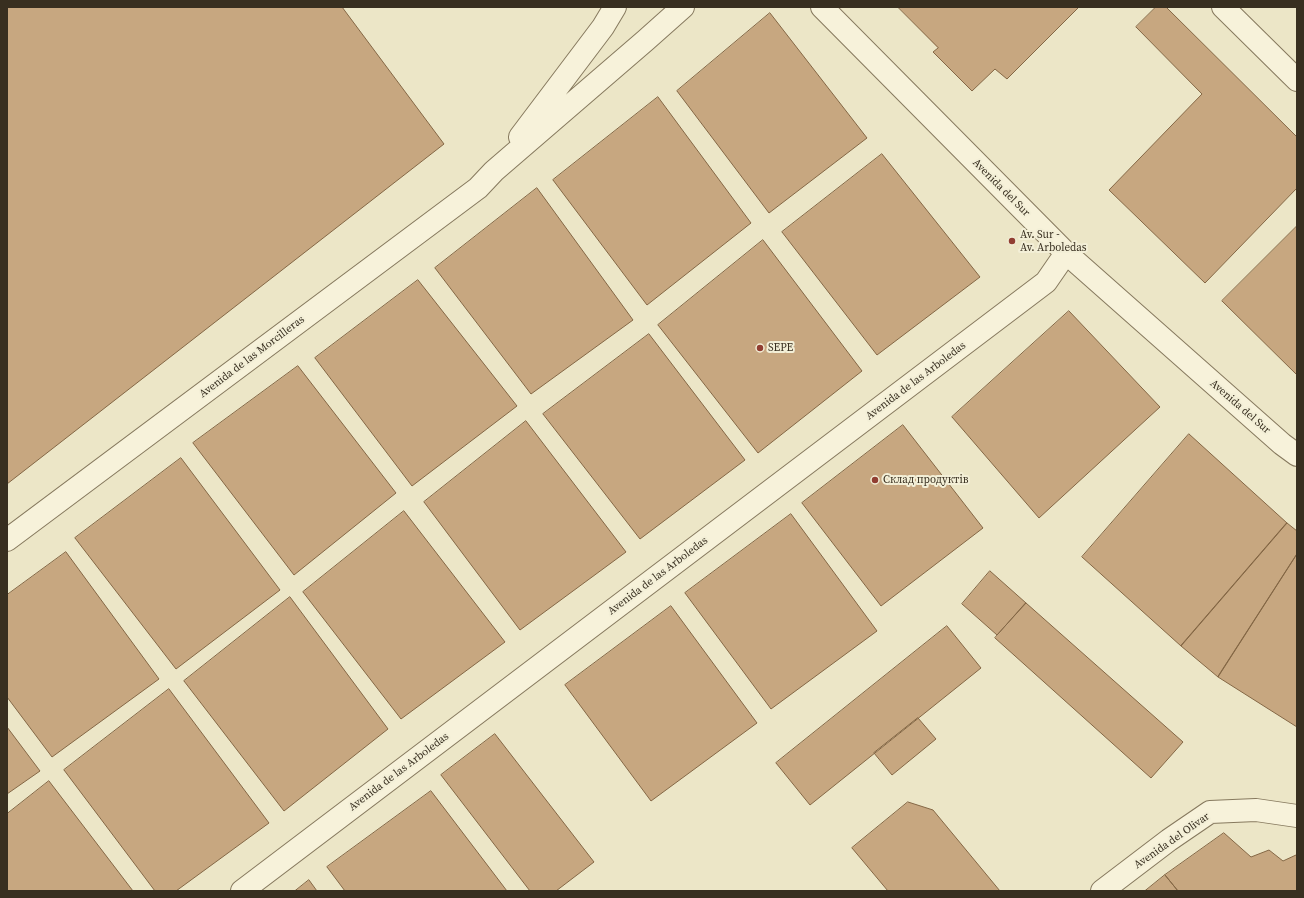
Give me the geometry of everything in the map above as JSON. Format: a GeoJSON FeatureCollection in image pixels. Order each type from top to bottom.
{"type":"FeatureCollection","features":[{"type":"Feature","properties":{"kind":"street"},"geometry":{"type":"LineString","coordinates":[[494,171],[603,27],[615,7]]}},
{"type":"Feature","properties":{"kind":"street"},"geometry":{"type":"LineString","coordinates":[[494,171],[683,7]]}},
{"type":"Feature","properties":{"kind":"street","name":"Avenida del Sur"},"geometry":{"type":"LineString","coordinates":[[822,7],[1066,254],[1282,444],[1297,455]]}},
{"type":"Feature","properties":{"kind":"street"},"geometry":{"type":"LineString","coordinates":[[1223,7],[1297,80]]}},
{"type":"Feature","properties":{"kind":"street","name":"Avenida de las Morcilleras"},"geometry":{"type":"LineString","coordinates":[[7,540],[478,188],[494,171]]}},
{"type":"Feature","properties":{"kind":"street","name":"Avenida de las Arboledas"},"geometry":{"type":"LineString","coordinates":[[242,891],[1046,282],[1066,254]]}},
{"type":"Feature","properties":{"kind":"street","name":"Avenida del Olivar"},"geometry":{"type":"LineString","coordinates":[[1102,891],[1169,840],[1210,812],[1256,810],[1297,816]]}},
{"type":"Feature","properties":{"kind":"building"},"geometry":{"type":"Polygon","coordinates":[[[7,7],[342,7],[444,144],[7,484],[7,7]]]}},
{"type":"Feature","properties":{"kind":"building"},"geometry":{"type":"Polygon","coordinates":[[[898,7],[1079,7],[1007,79],[995,69],[972,91],[933,52],[938,48],[898,7]]]}},
{"type":"Feature","properties":{"kind":"building"},"geometry":{"type":"Polygon","coordinates":[[[1156,7],[1166,7],[1297,137],[1297,188],[1205,283],[1109,190],[1202,94],[1136,27],[1156,7]]]}},
{"type":"Feature","properties":{"kind":"building"},"geometry":{"type":"Polygon","coordinates":[[[770,13],[867,138],[769,213],[677,91],[770,13]]]}},
{"type":"Feature","properties":{"kind":"building"},"geometry":{"type":"Polygon","coordinates":[[[658,97],[751,223],[647,305],[553,180],[658,97]]]}},
{"type":"Feature","properties":{"kind":"building"},"geometry":{"type":"Polygon","coordinates":[[[882,154],[980,277],[877,355],[782,232],[882,154]]]}},
{"type":"Feature","properties":{"kind":"building"},"geometry":{"type":"Polygon","coordinates":[[[537,188],[633,320],[531,394],[435,268],[537,188]]]}},
{"type":"Feature","properties":{"kind":"building"},"geometry":{"type":"Polygon","coordinates":[[[1297,226],[1297,375],[1222,301],[1297,226]]]}},
{"type":"Feature","properties":{"kind":"building","name":"SEPE"},"geometry":{"type":"Polygon","coordinates":[[[763,240],[862,371],[758,453],[658,325],[763,240]]]}},
{"type":"Feature","properties":{"kind":"building"},"geometry":{"type":"Polygon","coordinates":[[[418,280],[517,406],[412,486],[315,358],[418,280]]]}},
{"type":"Feature","properties":{"kind":"building"},"geometry":{"type":"Polygon","coordinates":[[[1069,311],[1160,407],[1039,518],[952,417],[1069,311]]]}},
{"type":"Feature","properties":{"kind":"building"},"geometry":{"type":"Polygon","coordinates":[[[649,334],[745,460],[640,539],[543,414],[649,334]]]}},
{"type":"Feature","properties":{"kind":"building"},"geometry":{"type":"Polygon","coordinates":[[[298,366],[396,493],[294,575],[193,443],[298,366]]]}},
{"type":"Feature","properties":{"kind":"building"},"geometry":{"type":"Polygon","coordinates":[[[526,421],[626,552],[520,630],[424,502],[526,421]]]}},
{"type":"Feature","properties":{"kind":"building"},"geometry":{"type":"Polygon","coordinates":[[[903,425],[983,528],[881,606],[802,503],[903,425]]]}},
{"type":"Feature","properties":{"kind":"building"},"geometry":{"type":"Polygon","coordinates":[[[1189,434],[1287,523],[1181,646],[1082,557],[1189,434]]]}},
{"type":"Feature","properties":{"kind":"building"},"geometry":{"type":"Polygon","coordinates":[[[181,458],[280,590],[176,669],[75,538],[181,458]]]}},
{"type":"Feature","properties":{"kind":"building"},"geometry":{"type":"Polygon","coordinates":[[[404,511],[505,642],[401,719],[303,592],[404,511]]]}},
{"type":"Feature","properties":{"kind":"building"},"geometry":{"type":"Polygon","coordinates":[[[791,514],[877,631],[771,709],[685,593],[791,514]]]}},
{"type":"Feature","properties":{"kind":"building"},"geometry":{"type":"Polygon","coordinates":[[[1287,523],[1297,531],[1297,554],[1218,677],[1181,646],[1287,523]]]}},
{"type":"Feature","properties":{"kind":"building"},"geometry":{"type":"Polygon","coordinates":[[[66,552],[159,679],[52,757],[7,697],[7,595],[66,552]]]}},
{"type":"Feature","properties":{"kind":"building"},"geometry":{"type":"Polygon","coordinates":[[[1297,554],[1297,727],[1218,677],[1297,554]]]}},
{"type":"Feature","properties":{"kind":"building"},"geometry":{"type":"Polygon","coordinates":[[[990,571],[1026,603],[997,635],[962,604],[990,571]]]}},
{"type":"Feature","properties":{"kind":"building"},"geometry":{"type":"Polygon","coordinates":[[[290,597],[388,729],[284,811],[184,681],[290,597]]]}},
{"type":"Feature","properties":{"kind":"building"},"geometry":{"type":"Polygon","coordinates":[[[1026,603],[1183,742],[1151,778],[995,638],[1026,603]]]}},
{"type":"Feature","properties":{"kind":"building"},"geometry":{"type":"Polygon","coordinates":[[[671,606],[757,723],[651,801],[565,685],[671,606]]]}},
{"type":"Feature","properties":{"kind":"building"},"geometry":{"type":"Polygon","coordinates":[[[947,626],[981,668],[810,805],[776,763],[947,626]]]}},
{"type":"Feature","properties":{"kind":"building"},"geometry":{"type":"Polygon","coordinates":[[[169,689],[269,823],[176,891],[155,891],[64,770],[169,689]]]}},
{"type":"Feature","properties":{"kind":"building"},"geometry":{"type":"Polygon","coordinates":[[[918,718],[936,739],[892,775],[874,753],[918,718]]]}},
{"type":"Feature","properties":{"kind":"building"},"geometry":{"type":"Polygon","coordinates":[[[7,727],[40,771],[7,794],[7,727]]]}},
{"type":"Feature","properties":{"kind":"building"},"geometry":{"type":"Polygon","coordinates":[[[495,734],[594,862],[556,891],[530,891],[441,775],[495,734]]]}},
{"type":"Feature","properties":{"kind":"building"},"geometry":{"type":"Polygon","coordinates":[[[49,781],[133,891],[7,891],[7,814],[49,781]]]}},
{"type":"Feature","properties":{"kind":"building"},"geometry":{"type":"Polygon","coordinates":[[[431,791],[507,891],[345,891],[327,867],[431,791]]]}},
{"type":"Feature","properties":{"kind":"building"},"geometry":{"type":"Polygon","coordinates":[[[908,802],[933,810],[1000,891],[888,891],[852,848],[908,802]]]}},
{"type":"Feature","properties":{"kind":"building"},"geometry":{"type":"Polygon","coordinates":[[[1224,833],[1251,857],[1269,850],[1283,861],[1296,855],[1297,891],[1178,891],[1165,875],[1224,833]]]}},
{"type":"Feature","properties":{"kind":"building"},"geometry":{"type":"Polygon","coordinates":[[[1165,875],[1178,891],[1145,891],[1165,875]]]}},
{"type":"Feature","properties":{"kind":"building"},"geometry":{"type":"Polygon","coordinates":[[[309,880],[317,891],[295,891],[309,880]]]}},
{"type":"Feature","properties":{"kind":"place","name":"Av. Sur - Av. Arboledas"},"geometry":{"type":"Point","coordinates":[1012,241]}},
{"type":"Feature","properties":{"kind":"place","name":"SEPE"},"geometry":{"type":"Point","coordinates":[760,348]}},
{"type":"Feature","properties":{"kind":"place","name":"Склад продуктів"},"geometry":{"type":"Point","coordinates":[875,480]}}]}
